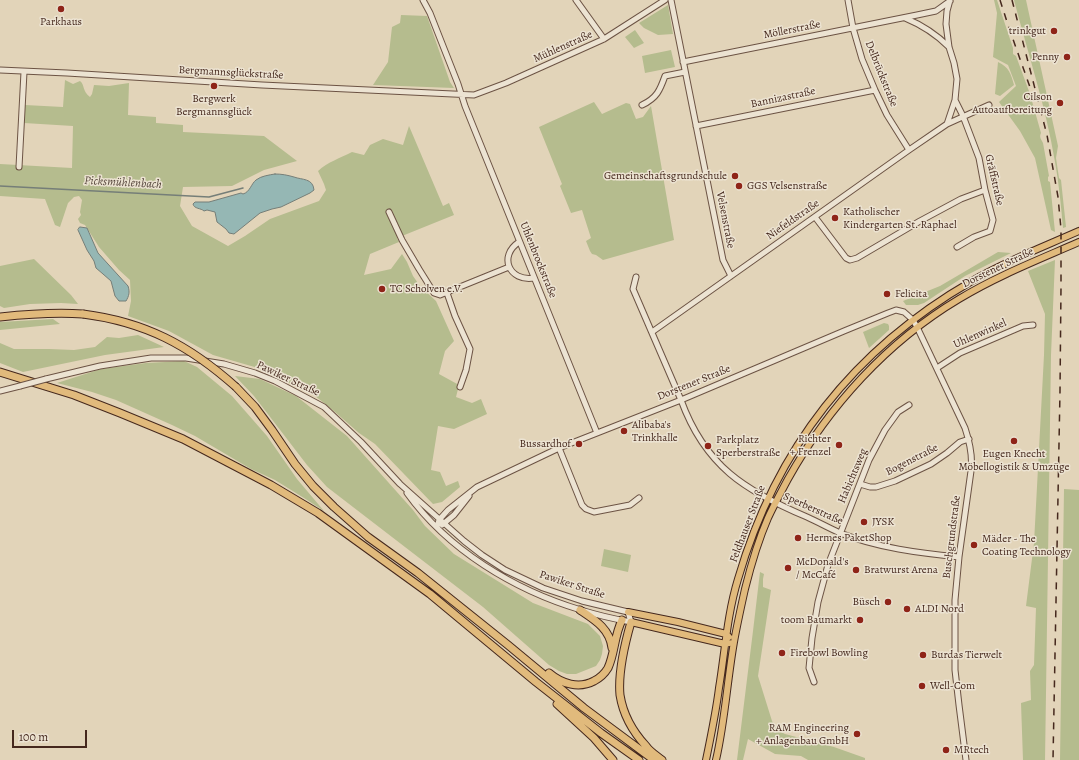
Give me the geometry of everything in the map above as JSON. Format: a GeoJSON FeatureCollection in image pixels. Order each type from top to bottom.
{"type":"FeatureCollection","features":[{"type":"Feature","properties":{"kind":"highway"},"geometry":{"type":"LineString","coordinates":[[0,317],[47,313],[83,314],[118,320],[140,327],[165,337],[187,349],[210,365],[236,387],[254,407],[313,486],[368,537],[418,573],[508,644],[584,708],[654,760]]}},
{"type":"Feature","properties":{"kind":"highway"},"geometry":{"type":"LineString","coordinates":[[0,372],[74,395],[183,439],[271,484],[318,513],[430,594],[536,682],[601,733],[639,760]]}},
{"type":"Feature","properties":{"kind":"highway"},"geometry":{"type":"LineString","coordinates":[[580,610],[598,622],[606,630],[610,638],[613,653]]}},
{"type":"Feature","properties":{"kind":"highway"},"geometry":{"type":"LineString","coordinates":[[508,644],[524,653],[555,678],[567,684],[580,685],[600,678],[607,669],[613,653],[617,629],[622,620]]}},
{"type":"Feature","properties":{"kind":"highway"},"geometry":{"type":"LineString","coordinates":[[631,622],[620,677],[620,694],[624,710],[632,727],[646,747],[662,760]]}},
{"type":"Feature","properties":{"kind":"highway"},"geometry":{"type":"LineString","coordinates":[[536,682],[540,689],[594,738],[613,760]]}},
{"type":"Feature","properties":{"kind":"main road","name":"Dorstener Straße"},"geometry":{"type":"LineString","coordinates":[[913,320],[960,289],[1007,262],[1079,231]]}},
{"type":"Feature","properties":{"kind":"main road","name":"Dorstener Straße"},"geometry":{"type":"LineString","coordinates":[[917,327],[958,299],[1000,276],[1079,242]]}},
{"type":"Feature","properties":{"kind":"main road","name":"Feldhauser Straße"},"geometry":{"type":"LineString","coordinates":[[706,760],[719,689],[728,622],[738,580],[752,536],[767,499],[804,434],[833,396],[879,347],[913,320]]}},
{"type":"Feature","properties":{"kind":"main road","name":"Feldhauser Straße"},"geometry":{"type":"LineString","coordinates":[[716,760],[734,641],[751,568],[768,517],[793,470],[812,439],[841,401],[864,376],[917,327]]}},
{"type":"Feature","properties":{"kind":"main road","name":"Pawiker Straße"},"geometry":{"type":"LineString","coordinates":[[628,612],[726,634],[734,641]]}},
{"type":"Feature","properties":{"kind":"main road","name":"Pawiker Straße"},"geometry":{"type":"LineString","coordinates":[[631,622],[725,644]]}},
{"type":"Feature","properties":{"kind":"main road"},"geometry":{"type":"LineString","coordinates":[[725,644],[734,641]]}},
{"type":"Feature","properties":{"kind":"street","name":"Uhlenbrockstraße"},"geometry":{"type":"LineString","coordinates":[[423,0],[430,13],[519,242],[597,433]]}},
{"type":"Feature","properties":{"kind":"street"},"geometry":{"type":"LineString","coordinates":[[576,0],[604,39]]}},
{"type":"Feature","properties":{"kind":"street","name":"Mühlenstraße"},"geometry":{"type":"LineString","coordinates":[[461,95],[474,95],[506,83],[604,39],[665,0]]}},
{"type":"Feature","properties":{"kind":"street","name":"Velsenstraße"},"geometry":{"type":"LineString","coordinates":[[671,0],[723,260],[731,276]]}},
{"type":"Feature","properties":{"kind":"street","name":"Delbrückstraße"},"geometry":{"type":"LineString","coordinates":[[848,0],[862,59],[887,115],[909,150]]}},
{"type":"Feature","properties":{"kind":"street"},"geometry":{"type":"LineString","coordinates":[[947,124],[954,100],[957,79],[949,47],[946,24],[950,0]]}},
{"type":"Feature","properties":{"kind":"street","name":"Möllerstraße"},"geometry":{"type":"LineString","coordinates":[[683,62],[936,11],[950,0]]}},
{"type":"Feature","properties":{"kind":"street"},"geometry":{"type":"LineString","coordinates":[[905,18],[929,30],[949,47]]}},
{"type":"Feature","properties":{"kind":"street","name":"Bergmannsglückstraße"},"geometry":{"type":"LineString","coordinates":[[0,70],[461,95]]}},
{"type":"Feature","properties":{"kind":"street"},"geometry":{"type":"LineString","coordinates":[[19,167],[24,72]]}},
{"type":"Feature","properties":{"kind":"street"},"geometry":{"type":"LineString","coordinates":[[642,105],[651,101],[658,94],[665,76],[685,72]]}},
{"type":"Feature","properties":{"kind":"street","name":"Bannizastraße"},"geometry":{"type":"LineString","coordinates":[[696,126],[875,90]]}},
{"type":"Feature","properties":{"kind":"street","name":"Gräffstraße"},"geometry":{"type":"LineString","coordinates":[[954,100],[963,116],[979,158],[985,190],[994,220],[990,231],[974,237],[957,247]]}},
{"type":"Feature","properties":{"kind":"street","name":"Niefeldstraße"},"geometry":{"type":"LineString","coordinates":[[652,332],[947,124],[989,105]]}},
{"type":"Feature","properties":{"kind":"street"},"geometry":{"type":"LineString","coordinates":[[815,217],[846,258],[850,260],[857,258],[961,199],[985,190]]}},
{"type":"Feature","properties":{"kind":"street"},"geometry":{"type":"LineString","coordinates":[[389,212],[418,269],[434,293],[440,295],[447,293],[509,267]]}},
{"type":"Feature","properties":{"kind":"street"},"geometry":{"type":"LineString","coordinates":[[519,242],[514,245],[508,255],[509,267],[513,273],[520,277],[527,279],[534,278]]}},
{"type":"Feature","properties":{"kind":"street"},"geometry":{"type":"LineString","coordinates":[[636,278],[633,289],[681,400]]}},
{"type":"Feature","properties":{"kind":"street"},"geometry":{"type":"LineString","coordinates":[[447,293],[470,349],[466,370],[460,387]]}},
{"type":"Feature","properties":{"kind":"street","name":"Dorstener Straße"},"geometry":{"type":"LineString","coordinates":[[437,527],[439,520],[448,510],[482,484],[559,448],[681,400],[896,310],[904,312],[913,320],[917,327]]}},
{"type":"Feature","properties":{"kind":"street","name":"Uhlenwinkel"},"geometry":{"type":"LineString","coordinates":[[937,368],[960,353],[1023,326],[1033,324]]}},
{"type":"Feature","properties":{"kind":"street","name":"Buschgrundstraße"},"geometry":{"type":"LineString","coordinates":[[917,327],[965,428],[969,439],[972,461],[959,557],[955,600],[955,670],[958,705],[966,760]]}},
{"type":"Feature","properties":{"kind":"street","name":"Pawiker Straße"},"geometry":{"type":"LineString","coordinates":[[0,391],[100,366],[151,358],[186,358],[224,364],[255,373],[275,381],[324,407],[361,442],[400,484],[439,520],[482,555],[505,570],[543,588],[582,601],[628,612]]}},
{"type":"Feature","properties":{"kind":"street","name":"Pawiker Straße"},"geometry":{"type":"LineString","coordinates":[[0,388],[20,386]]}},
{"type":"Feature","properties":{"kind":"street","name":"Sperberstraße"},"geometry":{"type":"LineString","coordinates":[[681,400],[694,430],[716,461],[735,478],[767,499],[840,533],[875,544],[908,551],[959,557]]}},
{"type":"Feature","properties":{"kind":"street","name":"Habichtsweg"},"geometry":{"type":"LineString","coordinates":[[814,682],[809,668],[815,621],[828,565],[869,460],[885,430],[898,412],[909,405]]}},
{"type":"Feature","properties":{"kind":"street","name":"Bogenstraße"},"geometry":{"type":"LineString","coordinates":[[860,484],[876,487],[895,481],[931,464],[960,442],[969,439]]}},
{"type":"Feature","properties":{"kind":"street"},"geometry":{"type":"LineString","coordinates":[[559,448],[582,505],[586,509],[594,512],[630,505],[639,498]]}},
{"type":"Feature","properties":{"kind":"street","name":"Pawiker Straße"},"geometry":{"type":"LineString","coordinates":[[400,484],[413,502],[437,527],[469,555],[489,569],[513,583],[541,596],[580,610],[631,622]]}},
{"type":"Feature","properties":{"kind":"street","name":"Dorstener Straße"},"geometry":{"type":"LineString","coordinates":[[437,527],[444,524],[454,515],[465,500],[482,484]]}},
{"type":"Feature","properties":{"kind":"street"},"geometry":{"type":"LineString","coordinates":[[622,620],[628,612]]}},
{"type":"Feature","properties":{"kind":"street"},"geometry":{"type":"LineString","coordinates":[[628,612],[631,622]]}},
{"type":"Feature","properties":{"kind":"green space"},"geometry":{"type":"Polygon","coordinates":[[[994,0],[997,0],[1013,48],[1013,54],[1016,56],[1030,94],[1041,133],[1040,137],[1043,143],[1049,176],[1048,181],[1050,182],[1055,232],[1051,230],[1035,158],[1020,131],[999,102],[1016,86],[1008,65],[993,57],[997,13],[994,0]]]}},
{"type":"Feature","properties":{"kind":"green space"},"geometry":{"type":"Polygon","coordinates":[[[1014,0],[1026,0],[1058,146],[1056,158],[1059,178],[1061,180],[1066,227],[1063,228],[1058,178],[1051,141],[1042,101],[1014,0]]]}},
{"type":"Feature","properties":{"kind":"green space"},"geometry":{"type":"Polygon","coordinates":[[[668,5],[673,34],[658,35],[644,28],[639,23],[668,5]]]}},
{"type":"Feature","properties":{"kind":"green space"},"geometry":{"type":"Polygon","coordinates":[[[401,15],[427,16],[450,82],[454,88],[373,85],[388,62],[392,27],[400,23],[401,15]]]}},
{"type":"Feature","properties":{"kind":"green space"},"geometry":{"type":"Polygon","coordinates":[[[635,30],[644,43],[634,48],[625,37],[635,30]]]}},
{"type":"Feature","properties":{"kind":"green space"},"geometry":{"type":"Polygon","coordinates":[[[671,50],[675,67],[645,73],[642,56],[671,50]]]}},
{"type":"Feature","properties":{"kind":"green space"},"geometry":{"type":"Polygon","coordinates":[[[998,62],[1005,66],[1009,71],[1014,85],[1000,96],[995,94],[998,62]]]}},
{"type":"Feature","properties":{"kind":"green space"},"geometry":{"type":"Polygon","coordinates":[[[65,80],[73,84],[80,81],[83,84],[86,93],[90,97],[94,85],[109,86],[129,83],[128,115],[156,117],[156,123],[183,125],[183,132],[264,136],[297,161],[264,170],[232,186],[183,187],[180,206],[192,226],[228,246],[270,219],[319,201],[326,190],[318,171],[326,165],[352,152],[364,155],[370,145],[383,139],[403,145],[409,126],[443,206],[449,203],[454,215],[397,238],[399,242],[370,254],[364,275],[391,269],[402,254],[420,286],[436,301],[454,341],[445,351],[439,374],[459,385],[456,397],[472,403],[481,399],[487,414],[454,429],[438,426],[431,470],[440,472],[446,486],[458,481],[460,487],[442,502],[433,504],[375,444],[359,433],[314,395],[258,368],[213,355],[169,331],[128,316],[131,301],[130,280],[99,247],[85,225],[80,223],[78,219],[81,215],[82,200],[79,196],[74,197],[68,203],[60,227],[55,225],[45,199],[0,196],[0,164],[72,168],[73,126],[24,123],[25,105],[63,107],[65,80]]]}},
{"type":"Feature","properties":{"kind":"green space"},"geometry":{"type":"Polygon","coordinates":[[[594,102],[602,114],[626,103],[630,104],[636,119],[643,117],[651,106],[674,240],[603,260],[592,254],[590,251],[586,241],[591,238],[582,210],[571,213],[560,186],[562,184],[539,127],[594,102]]]}},
{"type":"Feature","properties":{"kind":"green space"},"geometry":{"type":"Polygon","coordinates":[[[998,252],[1011,253],[965,276],[924,303],[918,305],[906,305],[903,301],[940,286],[998,252]]]}},
{"type":"Feature","properties":{"kind":"green space"},"geometry":{"type":"Polygon","coordinates":[[[34,259],[71,295],[78,304],[30,304],[4,308],[0,306],[0,266],[34,259]]]}},
{"type":"Feature","properties":{"kind":"green space"},"geometry":{"type":"Polygon","coordinates":[[[1055,260],[1051,355],[1045,760],[1023,760],[1021,703],[1031,700],[1030,671],[1034,665],[1036,608],[1026,606],[1034,543],[1045,314],[1028,271],[1055,260]]]}},
{"type":"Feature","properties":{"kind":"green space"},"geometry":{"type":"Polygon","coordinates":[[[53,319],[60,324],[0,330],[0,322],[53,319]]]}},
{"type":"Feature","properties":{"kind":"green space"},"geometry":{"type":"Polygon","coordinates":[[[884,323],[888,324],[889,330],[869,348],[863,332],[884,323]]]}},
{"type":"Feature","properties":{"kind":"green space"},"geometry":{"type":"Polygon","coordinates":[[[138,335],[164,347],[105,355],[23,372],[0,363],[0,343],[14,349],[74,350],[95,347],[107,337],[119,338],[138,335]]]}},
{"type":"Feature","properties":{"kind":"green space"},"geometry":{"type":"Polygon","coordinates":[[[184,361],[197,367],[232,396],[267,436],[297,479],[324,511],[275,480],[251,469],[195,436],[116,400],[57,383],[101,369],[146,363],[184,361]]]}},
{"type":"Feature","properties":{"kind":"green space"},"geometry":{"type":"Polygon","coordinates":[[[235,376],[260,379],[296,396],[347,436],[413,510],[425,526],[454,554],[533,603],[588,624],[600,636],[603,646],[600,660],[596,666],[576,674],[567,674],[549,665],[483,607],[327,487],[307,465],[254,396],[235,376]]]}},
{"type":"Feature","properties":{"kind":"green space"},"geometry":{"type":"Polygon","coordinates":[[[1064,489],[1079,490],[1079,760],[1060,760],[1064,489]]]}},
{"type":"Feature","properties":{"kind":"green space"},"geometry":{"type":"Polygon","coordinates":[[[604,549],[631,555],[628,572],[601,566],[604,549]]]}},
{"type":"Feature","properties":{"kind":"green space"},"geometry":{"type":"Polygon","coordinates":[[[760,572],[764,574],[763,587],[771,590],[758,676],[773,723],[785,734],[834,747],[865,758],[865,760],[808,760],[801,756],[775,754],[748,739],[743,760],[737,760],[760,572]]]}},
{"type":"Feature","properties":{"kind":"water"},"geometry":{"type":"Polygon","coordinates":[[[275,174],[287,175],[307,180],[312,183],[314,190],[281,207],[260,213],[234,234],[229,233],[217,222],[215,212],[207,210],[204,211],[195,207],[193,204],[195,202],[209,202],[241,193],[243,194],[247,192],[258,179],[275,174]]]}},
{"type":"Feature","properties":{"kind":"water"},"geometry":{"type":"Polygon","coordinates":[[[80,227],[87,228],[98,253],[128,286],[129,294],[126,301],[119,301],[115,296],[111,281],[96,268],[78,230],[80,227]]]}},
{"type":"Feature","properties":{"kind":"waterway","name":"Picksmühlenbach"},"geometry":{"type":"LineString","coordinates":[[0,186],[209,197],[243,188]]}},
{"type":"Feature","properties":{"kind":"railway"},"geometry":{"type":"LineString","coordinates":[[1000,0],[1031,90]]}},
{"type":"Feature","properties":{"kind":"railway"},"geometry":{"type":"LineString","coordinates":[[1012,0],[1047,135],[1058,197],[1061,229],[1060,391],[1053,760]]}},
{"type":"Feature","properties":{"kind":"place","name":"Parkhaus"},"geometry":{"type":"Point","coordinates":[61,9]}},
{"type":"Feature","properties":{"kind":"place","name":"trinkgut"},"geometry":{"type":"Point","coordinates":[1054,31]}},
{"type":"Feature","properties":{"kind":"place","name":"Penny"},"geometry":{"type":"Point","coordinates":[1067,57]}},
{"type":"Feature","properties":{"kind":"place","name":"Bergwerk Bergmannsglück"},"geometry":{"type":"Point","coordinates":[214,86]}},
{"type":"Feature","properties":{"kind":"place","name":"Cilson Autoaufbereitung"},"geometry":{"type":"Point","coordinates":[1060,103]}},
{"type":"Feature","properties":{"kind":"place","name":"Gemeinschaftsgrundschule"},"geometry":{"type":"Point","coordinates":[735,176]}},
{"type":"Feature","properties":{"kind":"place","name":"GGS Velsenstraße"},"geometry":{"type":"Point","coordinates":[739,186]}},
{"type":"Feature","properties":{"kind":"place","name":"Katholischer Kindergarten St. Raphael"},"geometry":{"type":"Point","coordinates":[835,218]}},
{"type":"Feature","properties":{"kind":"place","name":"TC Scholven e.V."},"geometry":{"type":"Point","coordinates":[382,289]}},
{"type":"Feature","properties":{"kind":"place","name":"Felicita"},"geometry":{"type":"Point","coordinates":[887,294]}},
{"type":"Feature","properties":{"kind":"place","name":"Alibaba's Trinkhalle"},"geometry":{"type":"Point","coordinates":[624,431]}},
{"type":"Feature","properties":{"kind":"place","name":"Eugen Knecht Möbellogistik & Umzüge"},"geometry":{"type":"Point","coordinates":[1014,441]}},
{"type":"Feature","properties":{"kind":"place","name":"Bussardhof"},"geometry":{"type":"Point","coordinates":[579,444]}},
{"type":"Feature","properties":{"kind":"place","name":"Richter + Frenzel"},"geometry":{"type":"Point","coordinates":[839,445]}},
{"type":"Feature","properties":{"kind":"place","name":"Parkplatz Sperberstraße"},"geometry":{"type":"Point","coordinates":[708,446]}},
{"type":"Feature","properties":{"kind":"place","name":"JYSK"},"geometry":{"type":"Point","coordinates":[864,522]}},
{"type":"Feature","properties":{"kind":"place","name":"Hermes PaketShop"},"geometry":{"type":"Point","coordinates":[798,538]}},
{"type":"Feature","properties":{"kind":"place","name":"Mäder - The Coating Technology"},"geometry":{"type":"Point","coordinates":[974,545]}},
{"type":"Feature","properties":{"kind":"place","name":"McDonald's / McCafé"},"geometry":{"type":"Point","coordinates":[788,568]}},
{"type":"Feature","properties":{"kind":"place","name":"Bratwurst Arena"},"geometry":{"type":"Point","coordinates":[856,570]}},
{"type":"Feature","properties":{"kind":"place","name":"Büsch"},"geometry":{"type":"Point","coordinates":[888,602]}},
{"type":"Feature","properties":{"kind":"place","name":"ALDI Nord"},"geometry":{"type":"Point","coordinates":[907,609]}},
{"type":"Feature","properties":{"kind":"place","name":"toom Baumarkt"},"geometry":{"type":"Point","coordinates":[860,620]}},
{"type":"Feature","properties":{"kind":"place","name":"Firebowl Bowling"},"geometry":{"type":"Point","coordinates":[782,653]}},
{"type":"Feature","properties":{"kind":"place","name":"Burdas Tierwelt"},"geometry":{"type":"Point","coordinates":[923,655]}},
{"type":"Feature","properties":{"kind":"place","name":"Well-Com"},"geometry":{"type":"Point","coordinates":[922,686]}},
{"type":"Feature","properties":{"kind":"place","name":"RAM Engineering + Anlagenbau GmbH"},"geometry":{"type":"Point","coordinates":[857,734]}},
{"type":"Feature","properties":{"kind":"place","name":"MRtech"},"geometry":{"type":"Point","coordinates":[946,750]}}]}
